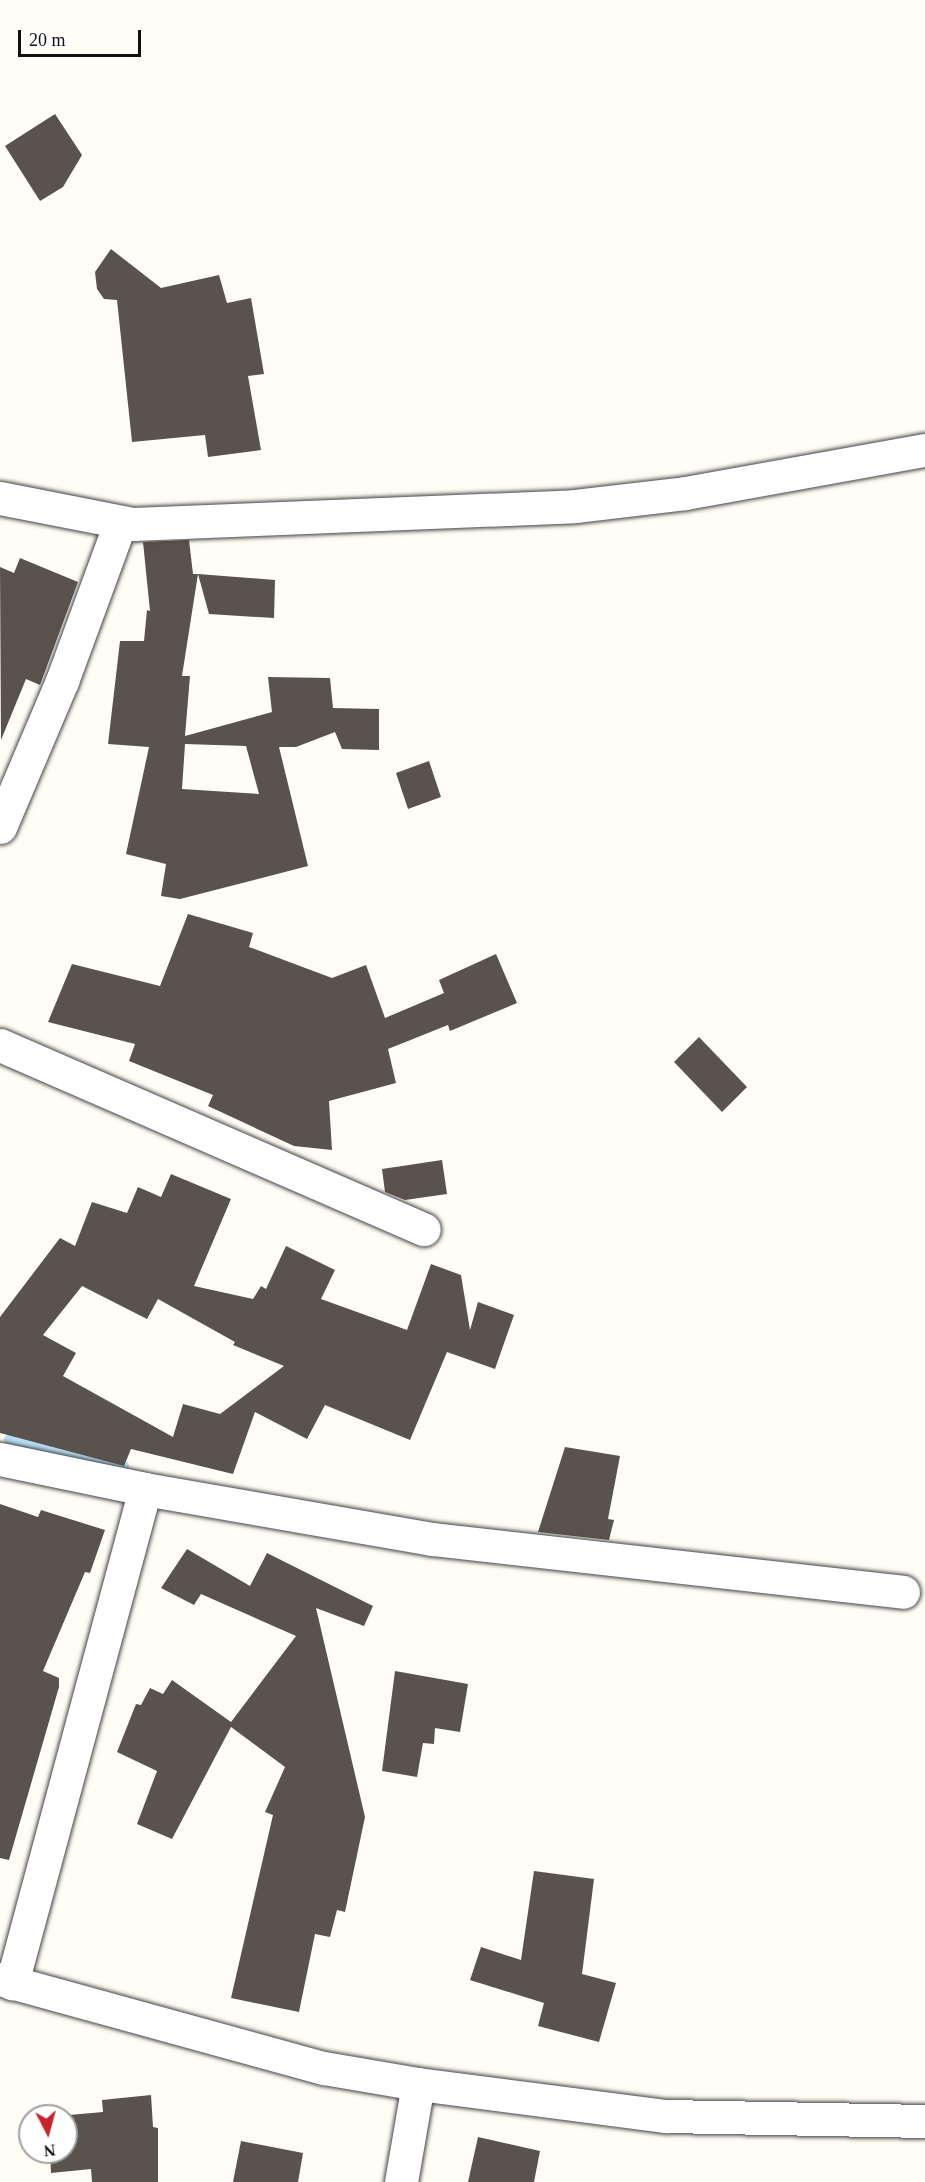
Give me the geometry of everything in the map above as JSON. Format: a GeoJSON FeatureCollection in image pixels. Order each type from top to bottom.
{"type":"FeatureCollection","features":[{"type":"Feature","properties":{"kind":"street"},"geometry":{"type":"LineString","coordinates":[[0,498],[120,523],[574,506],[685,493],[925,450]]}},
{"type":"Feature","properties":{"kind":"street"},"geometry":{"type":"LineString","coordinates":[[0,827],[63,681],[120,523]]}},
{"type":"Feature","properties":{"kind":"street"},"geometry":{"type":"LineString","coordinates":[[0,1045],[424,1229]]}},
{"type":"Feature","properties":{"kind":"street"},"geometry":{"type":"LineString","coordinates":[[0,1459],[145,1489],[432,1539],[903,1592]]}},
{"type":"Feature","properties":{"kind":"street"},"geometry":{"type":"LineString","coordinates":[[145,1489],[6,1981],[324,2068],[418,2084],[666,2116],[925,2121]]}},
{"type":"Feature","properties":{"kind":"street"},"geometry":{"type":"LineString","coordinates":[[401,2182],[418,2084]]}},
{"type":"Feature","properties":{"kind":"building"},"geometry":{"type":"Polygon","coordinates":[[[55,114],[82,155],[63,187],[40,201],[5,146],[55,114]]]}},
{"type":"Feature","properties":{"kind":"building"},"geometry":{"type":"Polygon","coordinates":[[[111,249],[161,288],[219,275],[227,303],[251,298],[264,374],[248,376],[261,450],[208,457],[205,435],[132,442],[117,300],[104,299],[97,289],[95,272],[111,249]]]}},
{"type":"Feature","properties":{"kind":"building"},"geometry":{"type":"Polygon","coordinates":[[[189,540],[193,574],[198,574],[182,676],[190,676],[185,736],[272,712],[268,677],[330,678],[333,708],[379,709],[379,750],[342,749],[335,732],[296,747],[279,747],[308,866],[180,899],[161,896],[166,864],[126,854],[149,747],[108,744],[120,641],[144,641],[147,610],[150,611],[143,542],[189,540]],[[185,744],[182,789],[259,794],[246,746],[185,744]]]}},
{"type":"Feature","properties":{"kind":"building"},"geometry":{"type":"Polygon","coordinates":[[[20,558],[78,582],[40,685],[26,679],[1,740],[0,567],[14,573],[20,558]]]}},
{"type":"Feature","properties":{"kind":"building"},"geometry":{"type":"Polygon","coordinates":[[[198,574],[275,580],[274,618],[209,614],[198,574]]]}},
{"type":"Feature","properties":{"kind":"building"},"geometry":{"type":"Polygon","coordinates":[[[429,761],[441,797],[408,809],[396,773],[429,761]]]}},
{"type":"Feature","properties":{"kind":"building"},"geometry":{"type":"Polygon","coordinates":[[[188,914],[253,933],[249,947],[332,978],[366,965],[385,1018],[444,993],[439,980],[496,954],[517,1003],[450,1031],[448,1025],[388,1049],[396,1083],[329,1101],[332,1150],[294,1146],[208,1106],[213,1095],[129,1061],[135,1044],[48,1022],[72,964],[160,986],[188,914]]]}},
{"type":"Feature","properties":{"kind":"building"},"geometry":{"type":"Polygon","coordinates":[[[699,1037],[747,1087],[722,1112],[674,1062],[699,1037]]]}},
{"type":"Feature","properties":{"kind":"building"},"geometry":{"type":"Polygon","coordinates":[[[442,1160],[447,1194],[405,1200],[385,1192],[382,1169],[442,1160]]]}},
{"type":"Feature","properties":{"kind":"building"},"geometry":{"type":"Polygon","coordinates":[[[171,1174],[231,1199],[194,1286],[253,1299],[261,1286],[266,1289],[286,1246],[335,1270],[321,1299],[407,1330],[431,1264],[461,1275],[470,1330],[478,1302],[514,1315],[495,1369],[447,1352],[410,1440],[325,1405],[307,1439],[255,1412],[233,1474],[131,1449],[124,1466],[0,1433],[0,1317],[60,1238],[75,1246],[92,1202],[127,1213],[138,1187],[161,1197],[171,1174]],[[82,1286],[43,1335],[76,1353],[63,1376],[173,1437],[183,1404],[220,1414],[284,1366],[233,1345],[235,1342],[158,1299],[147,1319],[82,1286]]]}},
{"type":"Feature","properties":{"kind":"building"},"geometry":{"type":"Polygon","coordinates":[[[565,1447],[620,1456],[608,1519],[614,1520],[609,1540],[538,1532],[565,1447]]]}},
{"type":"Feature","properties":{"kind":"building"},"geometry":{"type":"Polygon","coordinates":[[[0,1504],[38,1517],[41,1510],[105,1530],[90,1573],[85,1572],[43,1671],[59,1678],[59,1687],[9,1860],[0,1858],[0,1504]]]}},
{"type":"Feature","properties":{"kind":"building"},"geometry":{"type":"Polygon","coordinates":[[[187,1549],[250,1586],[267,1553],[373,1606],[364,1626],[316,1608],[365,1817],[345,1912],[337,1910],[330,1937],[315,1934],[299,2012],[231,1998],[273,1815],[265,1812],[285,1767],[231,1727],[172,1839],[137,1824],[157,1771],[117,1752],[136,1704],[141,1705],[150,1688],[163,1694],[172,1680],[231,1722],[296,1636],[201,1594],[194,1605],[161,1588],[187,1549]]]}},
{"type":"Feature","properties":{"kind":"building"},"geometry":{"type":"Polygon","coordinates":[[[395,1671],[468,1684],[460,1732],[435,1728],[434,1744],[423,1743],[417,1777],[382,1771],[395,1671]]]}},
{"type":"Feature","properties":{"kind":"building"},"geometry":{"type":"Polygon","coordinates":[[[534,1871],[594,1879],[582,1974],[616,1983],[599,2042],[538,2026],[544,2003],[470,1980],[481,1947],[521,1960],[534,1871]]]}},
{"type":"Feature","properties":{"kind":"building"},"geometry":{"type":"Polygon","coordinates":[[[151,2095],[153,2127],[158,2128],[158,2182],[92,2182],[91,2169],[51,2173],[51,2164],[78,2164],[78,2114],[103,2112],[102,2100],[151,2095]]]}},
{"type":"Feature","properties":{"kind":"building"},"geometry":{"type":"Polygon","coordinates":[[[478,2137],[540,2151],[534,2182],[468,2182],[478,2137]]]}},
{"type":"Feature","properties":{"kind":"building"},"geometry":{"type":"Polygon","coordinates":[[[241,2141],[303,2153],[298,2182],[233,2182],[241,2141]]]}},
{"type":"Feature","properties":{"kind":"waterway"},"geometry":{"type":"LineString","coordinates":[[10,1440],[123,1466]]}}]}
